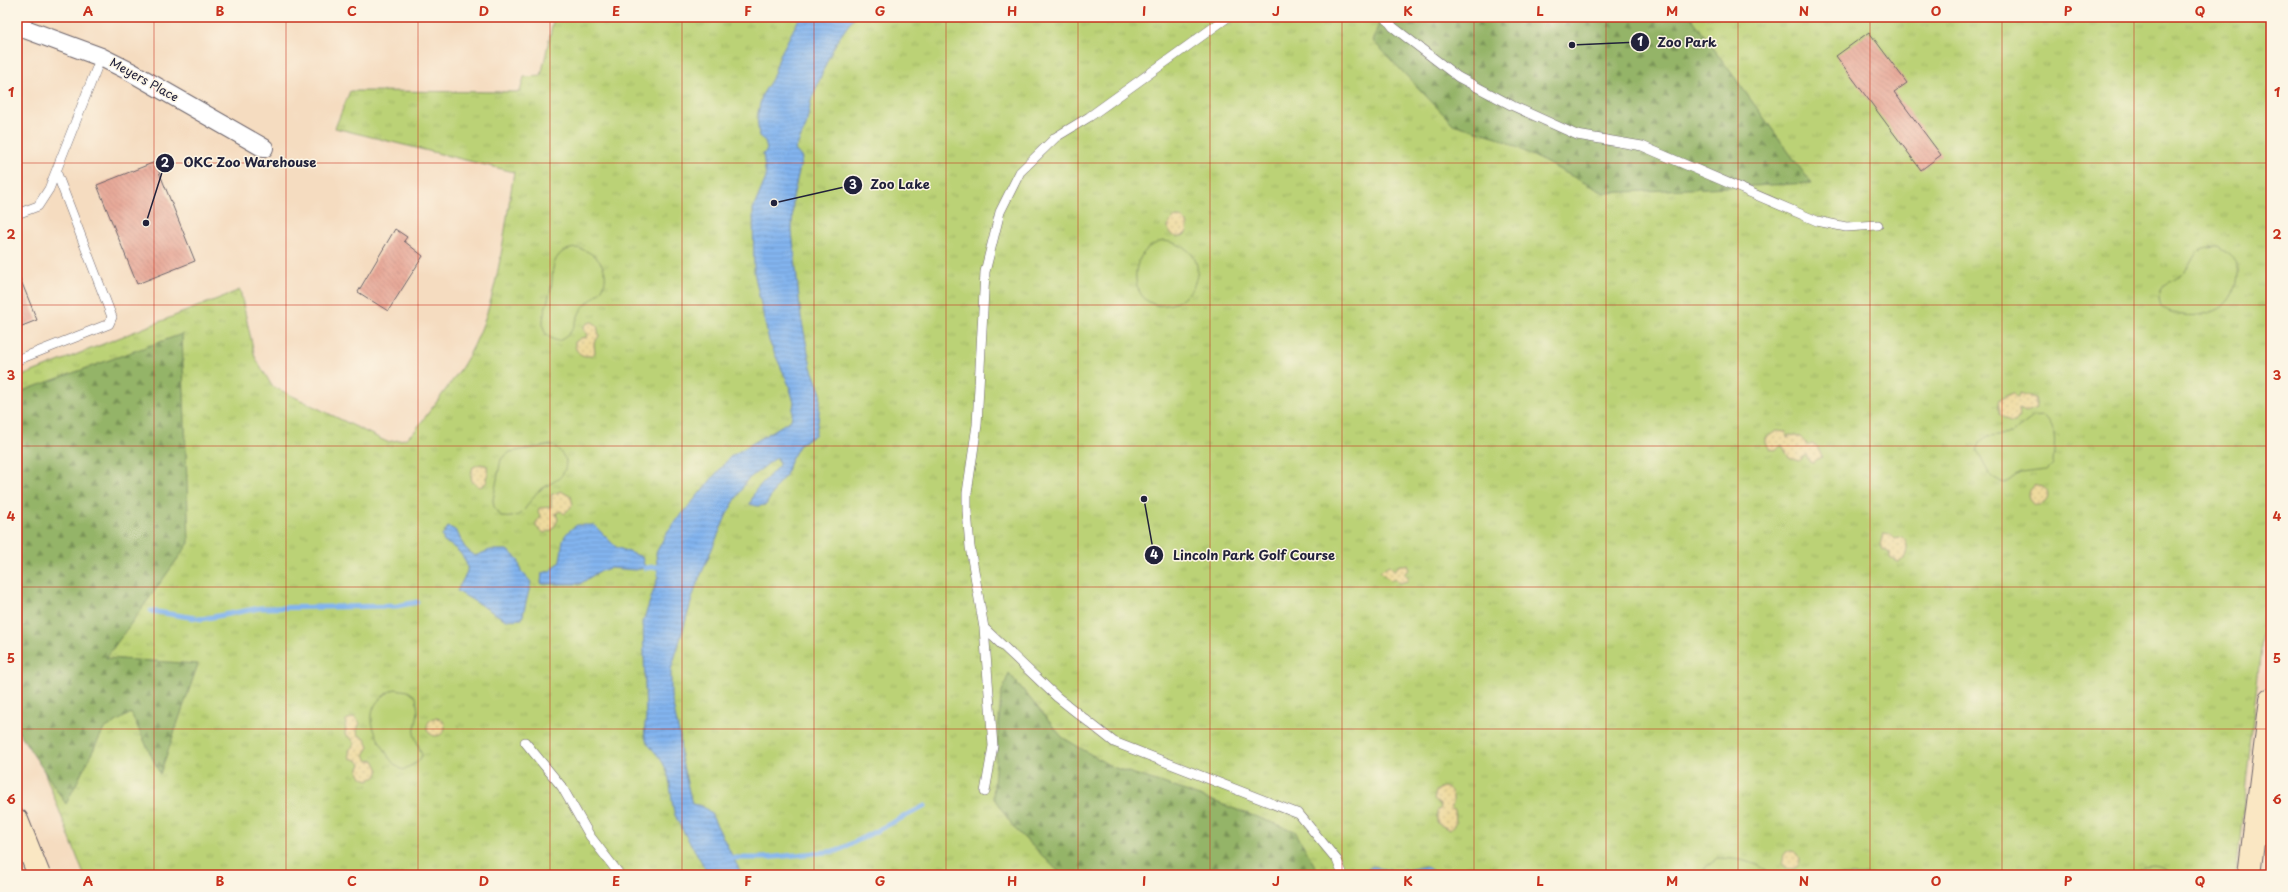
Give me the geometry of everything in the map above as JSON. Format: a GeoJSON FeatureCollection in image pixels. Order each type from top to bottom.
{"type":"FeatureCollection","features":[{"type":"Feature","properties":{"kind":"street","name":"Meyers Place"},"geometry":{"type":"LineString","coordinates":[[17,26],[101,57],[131,72],[264,148]]}},
{"type":"Feature","properties":{"kind":"street"},"geometry":{"type":"LineString","coordinates":[[2249,875],[2271,699]]}},
{"type":"Feature","properties":{"kind":"street"},"geometry":{"type":"LineString","coordinates":[[17,820],[39,875]]}},
{"type":"Feature","properties":{"kind":"lane"},"geometry":{"type":"LineString","coordinates":[[985,792],[993,746],[984,628],[967,511],[976,425],[985,272],[1000,212],[1020,172],[1056,137],[1089,117],[1228,17]]}},
{"type":"Feature","properties":{"kind":"lane"},"geometry":{"type":"LineString","coordinates":[[1385,17],[1392,27],[1458,77],[1513,106],[1577,135],[1642,146],[1817,221],[1846,228],[1878,225]]}},
{"type":"Feature","properties":{"kind":"lane"},"geometry":{"type":"LineString","coordinates":[[17,214],[38,206],[49,189],[101,57]]}},
{"type":"Feature","properties":{"kind":"lane"},"geometry":{"type":"LineString","coordinates":[[17,360],[108,324],[112,318],[56,171]]}},
{"type":"Feature","properties":{"kind":"lane"},"geometry":{"type":"LineString","coordinates":[[984,628],[1057,697],[1114,742],[1298,814],[1337,860],[1343,875]]}},
{"type":"Feature","properties":{"kind":"lane"},"geometry":{"type":"LineString","coordinates":[[525,742],[562,788],[590,836],[620,875]]}},
{"type":"Feature","properties":{"kind":"green space"},"geometry":{"type":"Polygon","coordinates":[[[554,17],[2271,17],[2271,557],[2236,875],[84,875],[36,750],[17,723],[17,378],[240,290],[255,357],[272,386],[387,442],[405,439],[415,431],[462,367],[484,322],[497,273],[514,172],[335,128],[350,91],[520,92],[524,77],[541,76],[554,17]]]}},
{"type":"Feature","properties":{"kind":"green space"},"geometry":{"type":"Polygon","coordinates":[[[1381,17],[1691,17],[1811,183],[1604,193],[1497,137],[1453,124],[1373,41],[1381,17]]]}},
{"type":"Feature","properties":{"kind":"green space"},"geometry":{"type":"Polygon","coordinates":[[[1164,241],[1180,245],[1192,254],[1197,268],[1197,276],[1193,288],[1184,298],[1175,303],[1159,305],[1148,301],[1140,292],[1136,281],[1137,268],[1141,256],[1150,246],[1164,241]]]}},
{"type":"Feature","properties":{"kind":"green space"},"geometry":{"type":"Polygon","coordinates":[[[2218,247],[2233,258],[2238,269],[2236,286],[2225,304],[2210,312],[2193,316],[2176,314],[2161,306],[2159,292],[2161,288],[2181,275],[2198,252],[2208,248],[2218,247]]]}},
{"type":"Feature","properties":{"kind":"green space"},"geometry":{"type":"Polygon","coordinates":[[[576,248],[589,252],[599,261],[605,273],[605,280],[601,290],[581,310],[570,332],[558,341],[550,337],[545,332],[543,326],[543,319],[551,288],[553,266],[559,255],[569,249],[576,248]]]}},
{"type":"Feature","properties":{"kind":"green space"},"geometry":{"type":"Polygon","coordinates":[[[182,334],[189,543],[106,658],[198,664],[160,774],[131,713],[104,729],[66,804],[17,730],[17,393],[182,334]]]}},
{"type":"Feature","properties":{"kind":"green space"},"geometry":{"type":"Polygon","coordinates":[[[2043,416],[2048,421],[2053,432],[2053,464],[2047,470],[2021,473],[2005,483],[1995,479],[1988,471],[1977,451],[1980,443],[1987,436],[2011,434],[2033,417],[2043,416]]]}},
{"type":"Feature","properties":{"kind":"green space"},"geometry":{"type":"Polygon","coordinates":[[[551,445],[558,449],[566,460],[564,472],[558,479],[540,490],[521,513],[516,516],[502,517],[494,507],[493,500],[501,459],[510,452],[551,445]]]}},
{"type":"Feature","properties":{"kind":"green space"},"geometry":{"type":"Polygon","coordinates":[[[1009,673],[1062,737],[1112,767],[1169,785],[1295,831],[1320,875],[1062,875],[1015,829],[993,797],[1001,694],[1009,673]]]}},
{"type":"Feature","properties":{"kind":"green space"},"geometry":{"type":"Polygon","coordinates":[[[395,689],[408,691],[416,697],[418,712],[414,734],[422,755],[419,761],[403,770],[393,763],[389,757],[374,730],[372,722],[374,707],[386,694],[395,689]]]}},
{"type":"Feature","properties":{"kind":"green space"},"geometry":{"type":"Polygon","coordinates":[[[1718,858],[1747,862],[1766,870],[1773,875],[1703,875],[1705,868],[1718,858]]]}},
{"type":"Feature","properties":{"kind":"green space"},"geometry":{"type":"Polygon","coordinates":[[[2154,866],[2163,868],[2173,875],[2133,875],[2144,867],[2154,866]]]}},
{"type":"Feature","properties":{"kind":"sand"},"geometry":{"type":"Polygon","coordinates":[[[1178,217],[1185,220],[1188,227],[1185,234],[1178,237],[1171,234],[1168,227],[1171,220],[1178,217]]]}},
{"type":"Feature","properties":{"kind":"sand"},"geometry":{"type":"Polygon","coordinates":[[[592,322],[597,325],[599,336],[594,343],[595,353],[584,356],[576,350],[575,342],[581,338],[587,337],[588,334],[584,331],[584,327],[592,322]]]}},
{"type":"Feature","properties":{"kind":"sand"},"geometry":{"type":"Polygon","coordinates":[[[2013,393],[2017,398],[2020,393],[2035,398],[2037,408],[2026,412],[2018,409],[2019,417],[2015,422],[2010,422],[2000,415],[1998,400],[2013,393]]]}},
{"type":"Feature","properties":{"kind":"sand"},"geometry":{"type":"Polygon","coordinates":[[[1776,431],[1786,432],[1788,438],[1790,435],[1800,437],[1808,445],[1812,443],[1817,446],[1822,457],[1813,462],[1809,461],[1806,455],[1799,461],[1789,458],[1782,445],[1775,450],[1770,449],[1766,443],[1766,438],[1776,431]]]}},
{"type":"Feature","properties":{"kind":"sand"},"geometry":{"type":"Polygon","coordinates":[[[481,464],[487,466],[488,474],[486,478],[487,482],[480,487],[472,482],[471,474],[473,467],[481,464]]]}},
{"type":"Feature","properties":{"kind":"sand"},"geometry":{"type":"Polygon","coordinates":[[[2038,485],[2045,488],[2048,495],[2045,502],[2038,505],[2031,502],[2028,495],[2031,488],[2038,485]]]}},
{"type":"Feature","properties":{"kind":"sand"},"geometry":{"type":"Polygon","coordinates":[[[561,491],[571,497],[573,505],[564,514],[561,511],[556,513],[558,520],[552,530],[544,533],[536,527],[536,522],[541,517],[538,512],[539,508],[551,507],[551,495],[561,491]]]}},
{"type":"Feature","properties":{"kind":"sand"},"geometry":{"type":"Polygon","coordinates":[[[1883,534],[1891,535],[1895,539],[1902,537],[1906,542],[1907,547],[1904,559],[1897,562],[1890,558],[1890,553],[1882,549],[1880,545],[1883,534]]]}},
{"type":"Feature","properties":{"kind":"sand"},"geometry":{"type":"Polygon","coordinates":[[[1389,565],[1394,570],[1400,565],[1407,565],[1409,570],[1404,573],[1408,577],[1407,581],[1399,583],[1394,578],[1390,581],[1380,571],[1389,565]]]}},
{"type":"Feature","properties":{"kind":"sand"},"geometry":{"type":"Polygon","coordinates":[[[354,717],[360,723],[357,730],[358,735],[365,738],[369,747],[364,755],[368,761],[374,760],[379,770],[376,777],[368,780],[361,777],[358,771],[361,764],[357,760],[350,758],[349,750],[355,744],[351,738],[345,735],[346,720],[354,717]]]}},
{"type":"Feature","properties":{"kind":"sand"},"geometry":{"type":"Polygon","coordinates":[[[436,718],[442,721],[445,727],[442,733],[436,736],[430,733],[427,727],[430,721],[436,718]]]}},
{"type":"Feature","properties":{"kind":"sand"},"geometry":{"type":"Polygon","coordinates":[[[1443,787],[1447,788],[1453,795],[1451,809],[1455,810],[1456,823],[1450,830],[1437,823],[1437,811],[1441,808],[1440,805],[1434,800],[1436,791],[1443,787]]]}},
{"type":"Feature","properties":{"kind":"sand"},"geometry":{"type":"Polygon","coordinates":[[[1791,851],[1797,854],[1800,860],[1797,866],[1791,869],[1785,866],[1782,860],[1785,854],[1791,851]]]}},
{"type":"Feature","properties":{"kind":"water"},"geometry":{"type":"Polygon","coordinates":[[[800,17],[854,17],[837,41],[827,61],[811,101],[806,126],[795,150],[802,158],[793,197],[792,231],[801,317],[811,367],[821,393],[818,422],[815,435],[800,444],[789,464],[786,475],[777,485],[766,505],[757,506],[750,504],[755,491],[779,465],[777,457],[747,480],[727,514],[696,586],[671,670],[671,696],[680,737],[681,757],[692,804],[702,806],[710,812],[742,875],[708,875],[675,815],[669,778],[665,767],[646,741],[643,622],[658,577],[656,553],[667,532],[730,457],[791,420],[794,402],[788,383],[769,341],[754,272],[753,209],[766,178],[763,154],[767,150],[765,141],[759,136],[757,117],[762,95],[772,79],[780,55],[800,17]]]}},
{"type":"Feature","properties":{"kind":"water"},"geometry":{"type":"Polygon","coordinates":[[[577,525],[594,525],[616,547],[642,557],[645,568],[635,570],[610,568],[598,572],[580,584],[541,584],[542,573],[550,571],[559,563],[564,537],[577,525]]]}},
{"type":"Feature","properties":{"kind":"water"},"geometry":{"type":"Polygon","coordinates":[[[448,527],[457,532],[465,547],[475,556],[490,550],[507,550],[518,559],[521,571],[531,582],[522,619],[506,620],[457,591],[467,571],[467,566],[460,553],[452,546],[444,542],[442,536],[448,527]]]}},
{"type":"Feature","properties":{"kind":"water"},"geometry":{"type":"Polygon","coordinates":[[[1373,866],[1386,870],[1399,870],[1425,866],[1439,875],[1363,875],[1363,872],[1373,866]]]}},
{"type":"Feature","properties":{"kind":"building"},"geometry":{"type":"Polygon","coordinates":[[[1869,32],[1907,83],[1894,92],[1941,155],[1921,170],[1836,56],[1869,32]]]}},
{"type":"Feature","properties":{"kind":"building"},"geometry":{"type":"Polygon","coordinates":[[[155,162],[195,261],[137,284],[97,185],[155,162]]]}},
{"type":"Feature","properties":{"kind":"building"},"geometry":{"type":"Polygon","coordinates":[[[395,229],[407,237],[404,241],[423,256],[388,311],[358,292],[395,229]]]}},
{"type":"Feature","properties":{"kind":"building"},"geometry":{"type":"Polygon","coordinates":[[[17,271],[37,320],[17,328],[17,271]]]}},
{"type":"Feature","properties":{"kind":"waterway"},"geometry":{"type":"LineString","coordinates":[[645,568],[664,566]]}},
{"type":"Feature","properties":{"kind":"waterway"},"geometry":{"type":"LineString","coordinates":[[151,611],[202,619],[260,608],[397,606],[417,602]]}},
{"type":"Feature","properties":{"kind":"waterway"},"geometry":{"type":"LineString","coordinates":[[728,858],[764,858],[837,851],[925,806]]}},
{"type":"Feature","properties":{"kind":"place","name":"Zoo Park"},"geometry":{"type":"Point","coordinates":[1572,45]}},
{"type":"Feature","properties":{"kind":"place","name":"Zoo Lake"},"geometry":{"type":"Point","coordinates":[774,203]}},
{"type":"Feature","properties":{"kind":"place","name":"OKC Zoo Warehouse"},"geometry":{"type":"Point","coordinates":[146,223]}},
{"type":"Feature","properties":{"kind":"place","name":"Lincoln Park Golf Course"},"geometry":{"type":"Point","coordinates":[1144,499]}}]}
